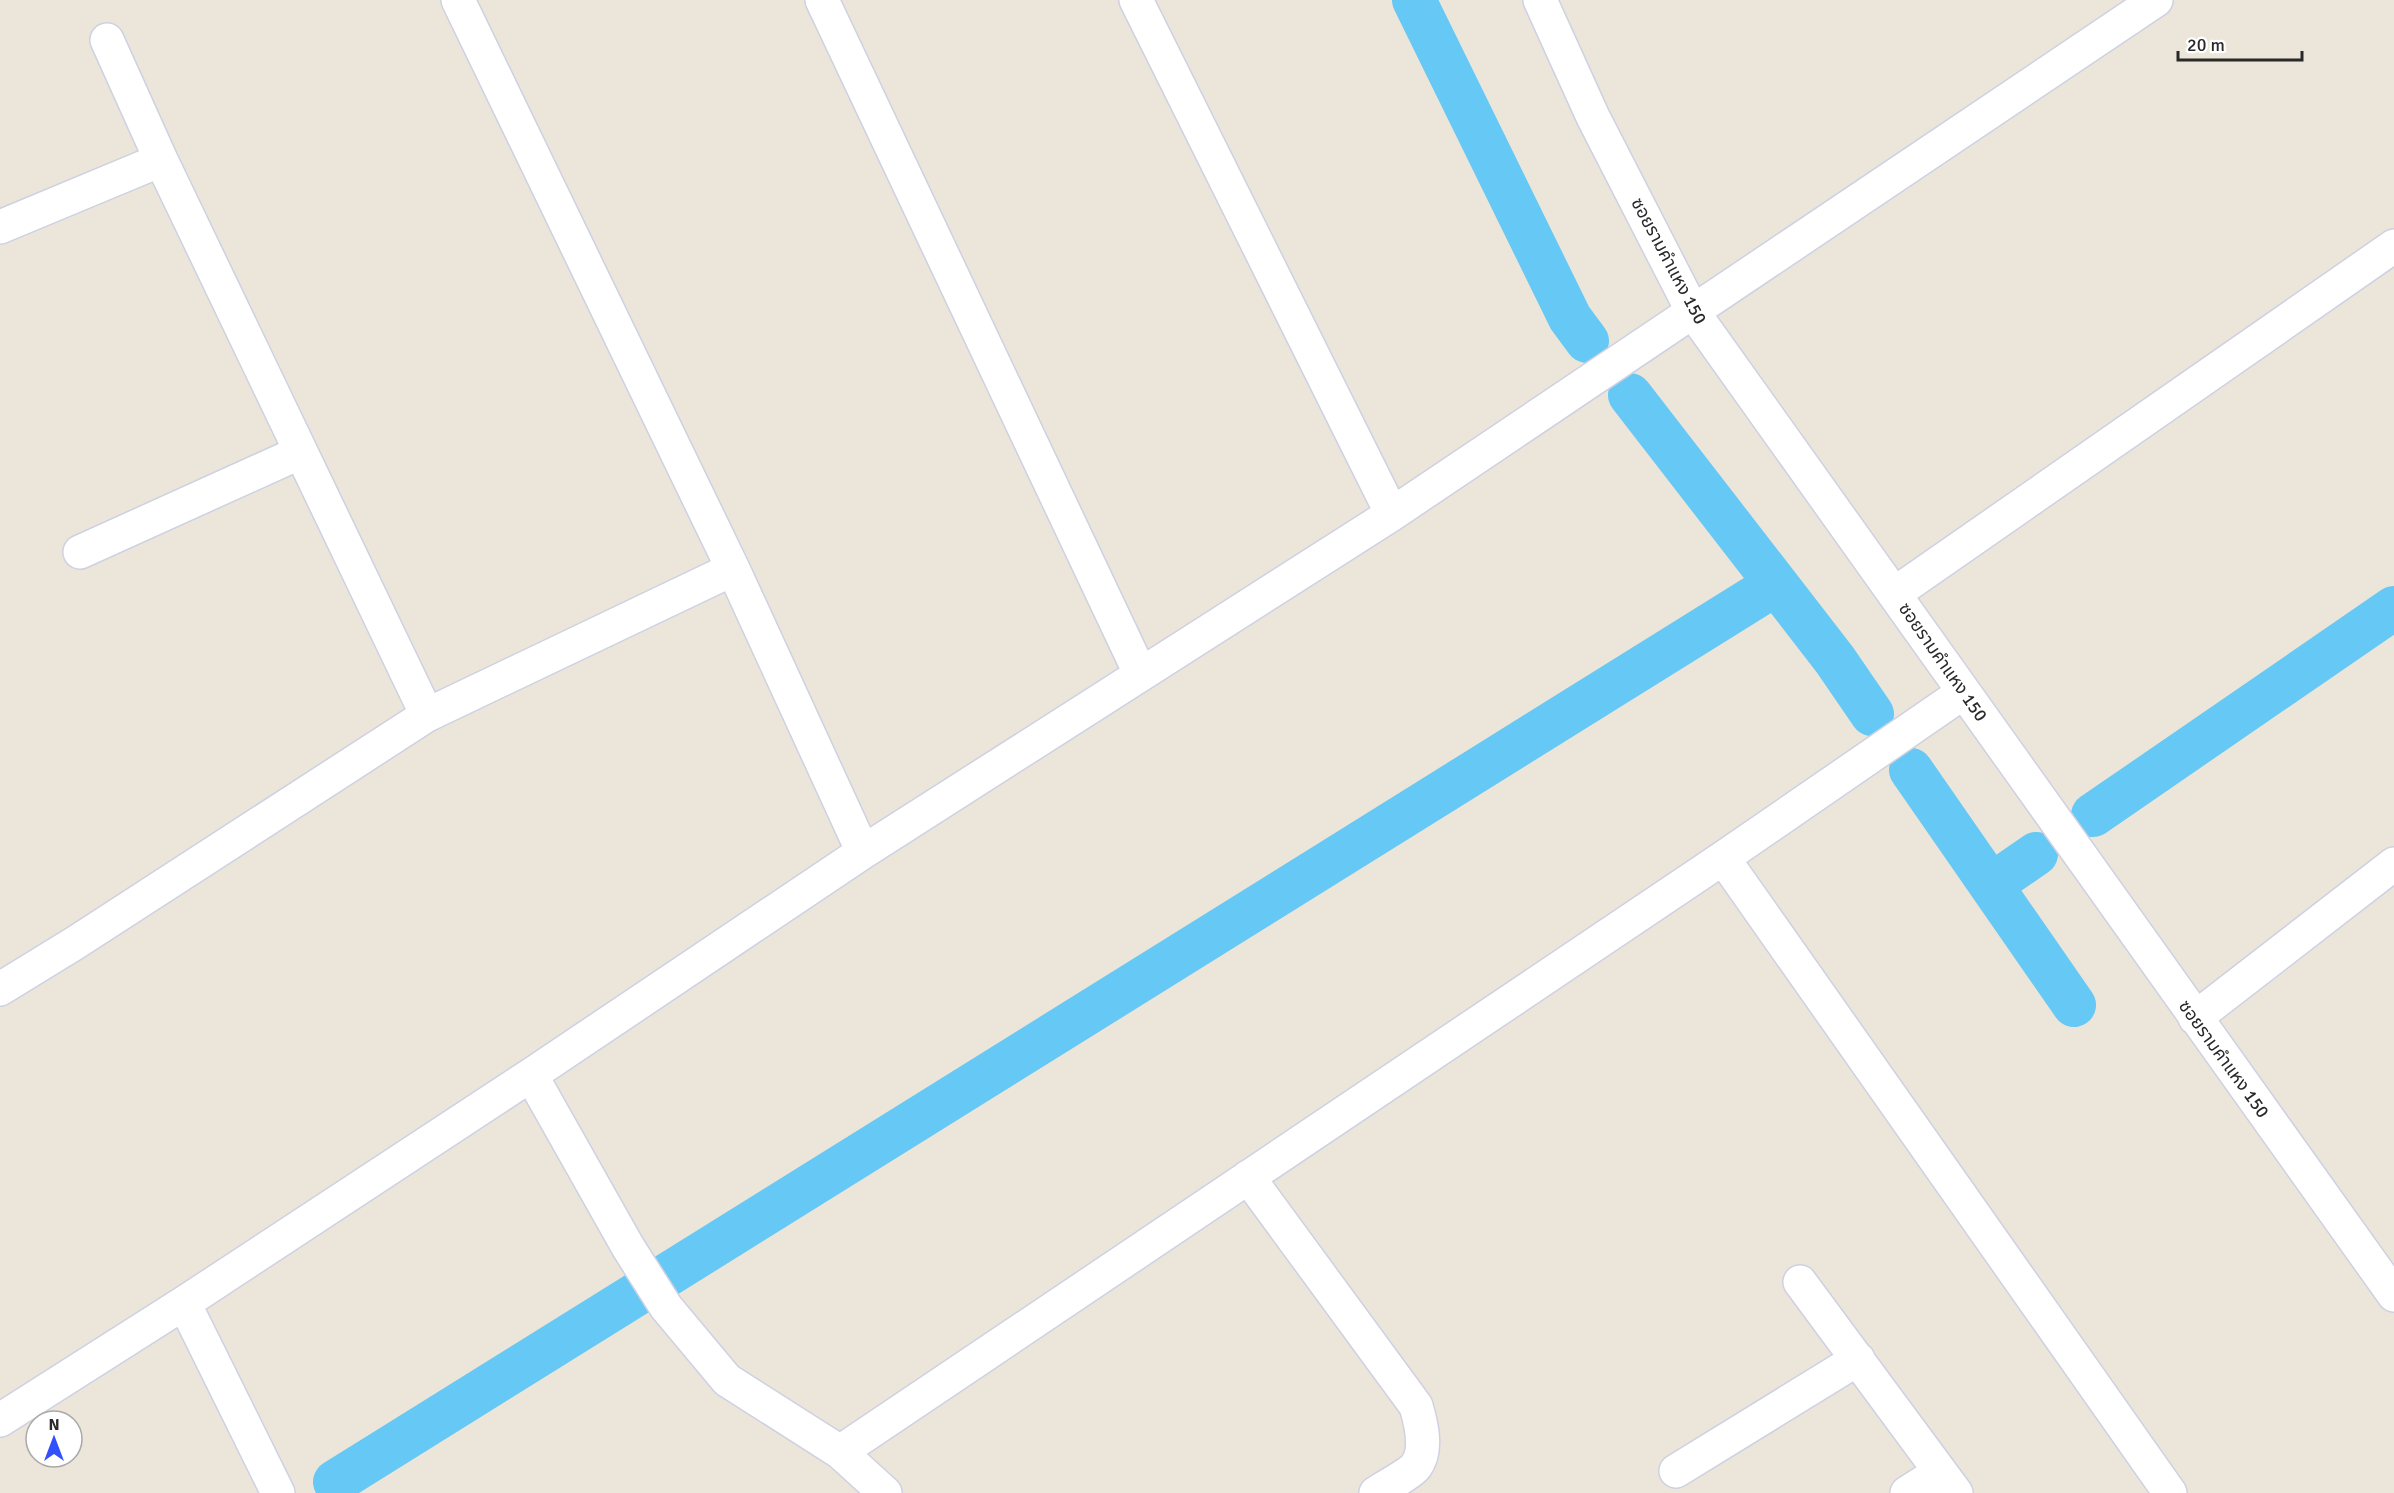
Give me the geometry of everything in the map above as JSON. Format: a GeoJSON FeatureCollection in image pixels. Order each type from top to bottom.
{"type":"FeatureCollection","features":[{"type":"Feature","properties":{"kind":"street"},"geometry":{"type":"LineString","coordinates":[[458,0],[733,569],[863,852]]}},
{"type":"Feature","properties":{"kind":"street"},"geometry":{"type":"LineString","coordinates":[[822,0],[1140,673]]}},
{"type":"Feature","properties":{"kind":"street"},"geometry":{"type":"LineString","coordinates":[[1136,0],[1392,514]]}},
{"type":"Feature","properties":{"kind":"street","name":"ซอยรามคำแหง 150"},"geometry":{"type":"LineString","coordinates":[[1540,0],[1593,117],[1693,312],[2394,1295]]}},
{"type":"Feature","properties":{"kind":"street"},"geometry":{"type":"LineString","coordinates":[[0,1420],[184,1303],[531,1075],[863,852],[1392,514],[2156,0]]}},
{"type":"Feature","properties":{"kind":"street"},"geometry":{"type":"LineString","coordinates":[[107,40],[161,160],[427,715]]}},
{"type":"Feature","properties":{"kind":"street"},"geometry":{"type":"LineString","coordinates":[[0,227],[161,160]]}},
{"type":"Feature","properties":{"kind":"street"},"geometry":{"type":"LineString","coordinates":[[1894,594],[2394,246]]}},
{"type":"Feature","properties":{"kind":"street"},"geometry":{"type":"LineString","coordinates":[[80,552],[301,452]]}},
{"type":"Feature","properties":{"kind":"street"},"geometry":{"type":"LineString","coordinates":[[0,989],[427,715],[733,569]]}},
{"type":"Feature","properties":{"kind":"street"},"geometry":{"type":"LineString","coordinates":[[840,1452],[1723,858],[1964,692]]}},
{"type":"Feature","properties":{"kind":"street"},"geometry":{"type":"LineString","coordinates":[[1723,858],[2170,1493]]}},
{"type":"Feature","properties":{"kind":"street"},"geometry":{"type":"LineString","coordinates":[[2195,1018],[2394,864]]}},
{"type":"Feature","properties":{"kind":"street"},"geometry":{"type":"LineString","coordinates":[[531,1075],[627,1247],[666,1307],[727,1380],[840,1452],[885,1493]]}},
{"type":"Feature","properties":{"kind":"street"},"geometry":{"type":"LineString","coordinates":[[1248,1177],[1416,1406],[1422,1426],[1421,1450],[1416,1466],[1376,1493]]}},
{"type":"Feature","properties":{"kind":"street"},"geometry":{"type":"LineString","coordinates":[[1800,1282],[1948,1482],[1906,1493]]}},
{"type":"Feature","properties":{"kind":"street"},"geometry":{"type":"LineString","coordinates":[[184,1303],[278,1493]]}},
{"type":"Feature","properties":{"kind":"street"},"geometry":{"type":"LineString","coordinates":[[1676,1471],[1858,1359]]}},
{"type":"Feature","properties":{"kind":"waterway"},"geometry":{"type":"LineString","coordinates":[[1414,0],[1570,318],[1587,341]]}},
{"type":"Feature","properties":{"kind":"waterway"},"geometry":{"type":"LineString","coordinates":[[1630,395],[1835,660],[1872,714]]}},
{"type":"Feature","properties":{"kind":"waterway"},"geometry":{"type":"LineString","coordinates":[[335,1482],[1776,584]]}},
{"type":"Feature","properties":{"kind":"waterway"},"geometry":{"type":"LineString","coordinates":[[2093,815],[2394,608]]}},
{"type":"Feature","properties":{"kind":"waterway"},"geometry":{"type":"LineString","coordinates":[[1911,770],[2074,1005]]}},
{"type":"Feature","properties":{"kind":"waterway"},"geometry":{"type":"LineString","coordinates":[[1991,885],[2036,854]]}}]}
